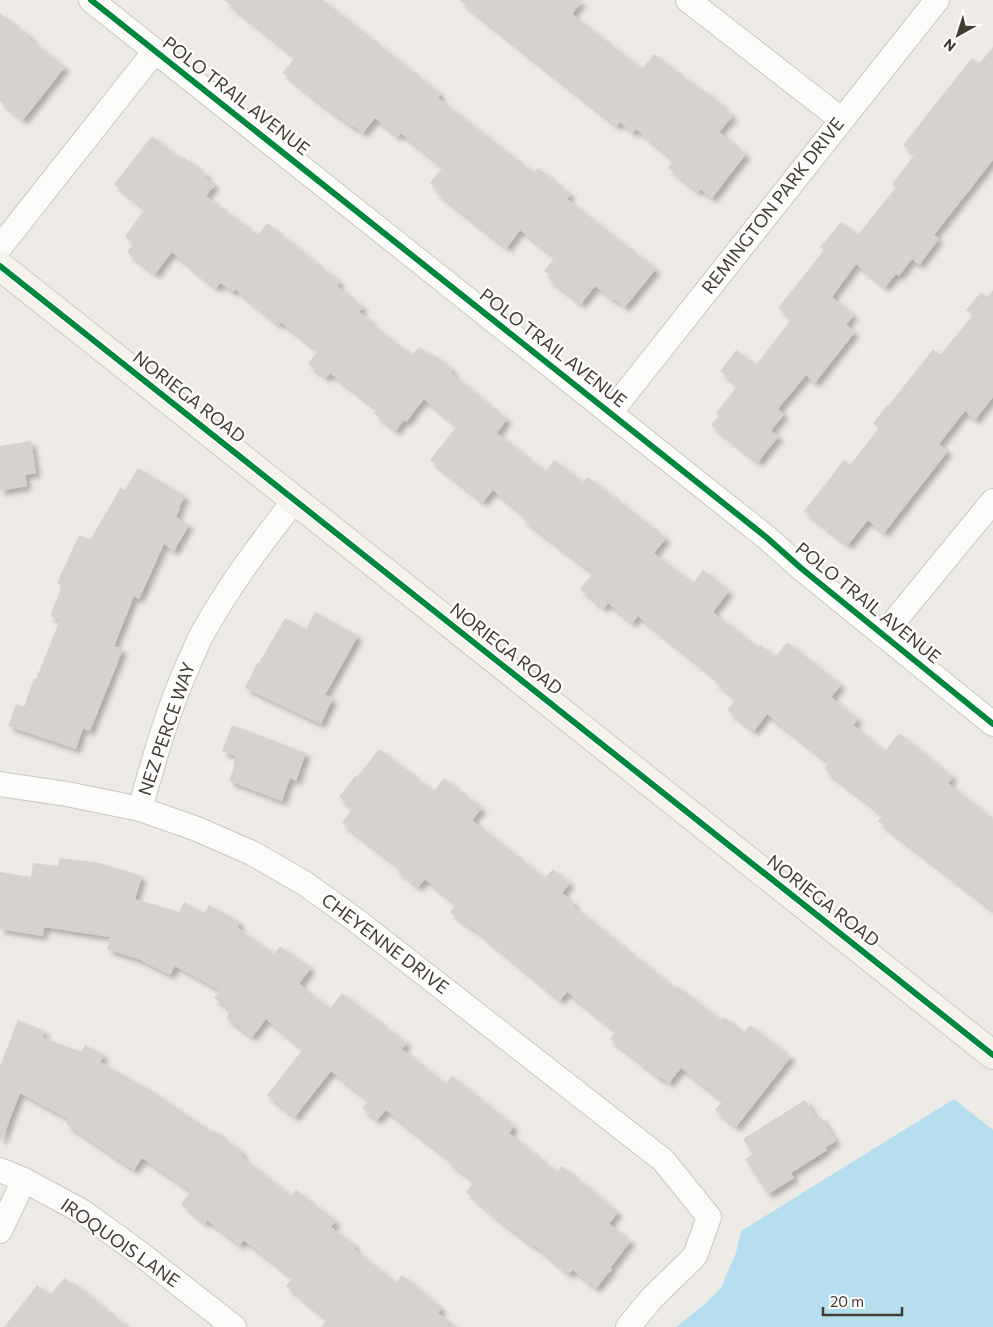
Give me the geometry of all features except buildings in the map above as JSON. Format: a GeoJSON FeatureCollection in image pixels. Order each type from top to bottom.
{"type":"FeatureCollection","features":[{"type":"Feature","properties":{"kind":"street","name":"POLO TRAIL AVENUE"},"geometry":{"type":"LineString","coordinates":[[91,0],[766,538],[993,724]]}},
{"type":"Feature","properties":{"kind":"street"},"geometry":{"type":"LineString","coordinates":[[688,0],[842,120]]}},
{"type":"Feature","properties":{"kind":"street","name":"REMINGTON PARK DRIVE"},"geometry":{"type":"LineString","coordinates":[[610,413],[937,0]]}},
{"type":"Feature","properties":{"kind":"street"},"geometry":{"type":"LineString","coordinates":[[0,247],[155,51]]}},
{"type":"Feature","properties":{"kind":"street","name":"NORIEGA ROAD"},"geometry":{"type":"LineString","coordinates":[[0,266],[993,1055]]}},
{"type":"Feature","properties":{"kind":"street","name":"NEZ PERCE WAY"},"geometry":{"type":"LineString","coordinates":[[140,810],[156,752],[175,695],[200,639],[230,587],[295,500]]}},
{"type":"Feature","properties":{"kind":"street"},"geometry":{"type":"LineString","coordinates":[[883,635],[993,501]]}},
{"type":"Feature","properties":{"kind":"street","name":"CHEYENNE DRIVE"},"geometry":{"type":"LineString","coordinates":[[0,784],[67,794],[140,810],[197,829],[252,853],[304,883],[353,918],[663,1160],[709,1217],[695,1256],[652,1298],[628,1327]]}},
{"type":"Feature","properties":{"kind":"street","name":"IROQUOIS LANE"},"geometry":{"type":"LineString","coordinates":[[0,1170],[24,1180],[83,1212],[138,1252],[234,1327]]}},
{"type":"Feature","properties":{"kind":"street"},"geometry":{"type":"LineString","coordinates":[[0,1231],[24,1180]]}},
{"type":"Feature","properties":{"kind":"water"},"geometry":{"type":"Polygon","coordinates":[[[954,1099],[993,1130],[993,1327],[676,1327],[705,1304],[721,1288],[736,1253],[741,1231],[954,1099]]]}},
{"type":"Feature","properties":{"kind":"cycle path"},"geometry":{"type":"LineString","coordinates":[[91,0],[766,537],[802,569],[993,724]]}},
{"type":"Feature","properties":{"kind":"cycle path"},"geometry":{"type":"LineString","coordinates":[[0,266],[993,1055]]}}]}
